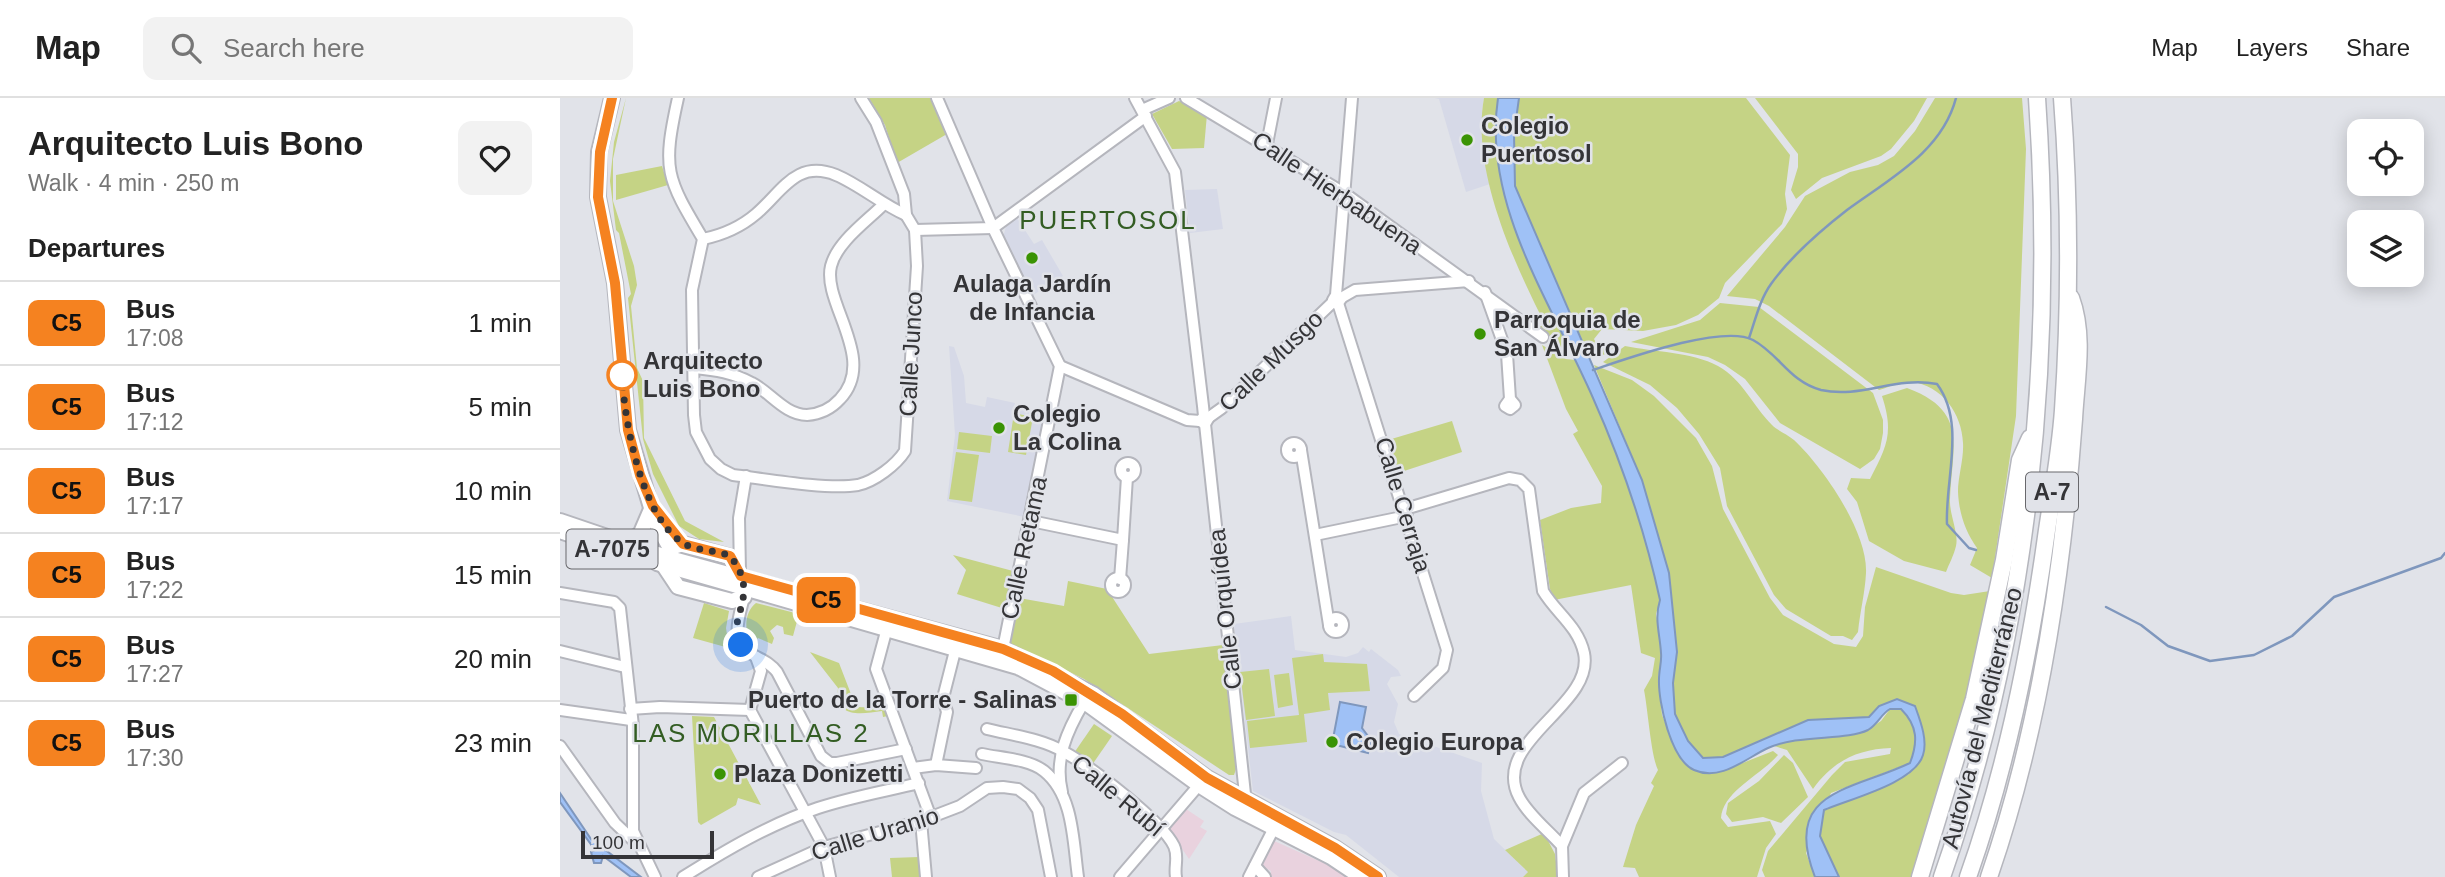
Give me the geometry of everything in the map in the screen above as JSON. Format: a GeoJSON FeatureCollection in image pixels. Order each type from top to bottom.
{"type":"FeatureCollection","features":[{"type":"Feature","properties":{"kind":"highway","name":"Autovía del Mediterráneo"},"geometry":{"type":"LineString","coordinates":[[1942,877],[1998,675],[2022,542],[2035,427],[2043,264],[2037,98]]}},
{"type":"Feature","properties":{"kind":"highway","name":"Autovía del Mediterráneo"},"geometry":{"type":"LineString","coordinates":[[1968,877],[2000,772],[2022,680],[2039,585],[2063,413],[2068,291],[2067,184],[2062,98]]}},
{"type":"Feature","properties":{"kind":"highway"},"geometry":{"type":"LineString","coordinates":[[1989,877],[2037,692],[2065,519],[2078,318],[2068,291]]}},
{"type":"Feature","properties":{"kind":"highway"},"geometry":{"type":"LineString","coordinates":[[1920,877],[1974,699],[1999,586],[2020,460],[2035,427]]}},
{"type":"Feature","properties":{"kind":"main road"},"geometry":{"type":"LineString","coordinates":[[612,98],[600,152],[598,197],[615,283],[628,430],[640,475],[653,506],[655,521],[671,554],[678,587],[741,587],[730,556],[671,554]]}},
{"type":"Feature","properties":{"kind":"main road"},"geometry":{"type":"LineString","coordinates":[[622,543],[640,535],[653,506]]}},
{"type":"Feature","properties":{"kind":"main road","name":"A-7075"},"geometry":{"type":"LineString","coordinates":[[560,521],[622,543],[671,554],[741,587],[1018,667],[1084,702],[1199,785],[1361,877]]}},
{"type":"Feature","properties":{"kind":"main road","name":"A-7075"},"geometry":{"type":"LineString","coordinates":[[560,531],[671,554]]}},
{"type":"Feature","properties":{"kind":"main road","name":"A-7075"},"geometry":{"type":"LineString","coordinates":[[741,587],[1003,649],[1093,694],[1207,778],[1335,848],[1378,877]]}},
{"type":"Feature","properties":{"kind":"main road"},"geometry":{"type":"LineString","coordinates":[[1247,799],[1256,819]]}},
{"type":"Feature","properties":{"kind":"main road"},"geometry":{"type":"LineString","coordinates":[[1247,799],[1340,842],[1389,877]]}},
{"type":"Feature","properties":{"kind":"street"},"geometry":{"type":"LineString","coordinates":[[678,98],[667,158],[672,185],[703,239],[724,233],[748,220],[786,181],[810,170],[836,175],[883,205],[906,215]]}},
{"type":"Feature","properties":{"kind":"street","name":"Calle Junco"},"geometry":{"type":"LineString","coordinates":[[703,239],[692,290],[696,432],[710,459],[721,469],[746,476],[859,484],[872,479],[901,457],[905,451],[916,279],[915,230],[906,215],[904,194],[876,122],[861,98]]}},
{"type":"Feature","properties":{"kind":"street"},"geometry":{"type":"LineString","coordinates":[[937,98],[993,228],[1060,366],[1187,420],[1204,420]]}},
{"type":"Feature","properties":{"kind":"street","name":"Calle Orquídea"},"geometry":{"type":"LineString","coordinates":[[1135,98],[1175,172],[1247,799]]}},
{"type":"Feature","properties":{"kind":"street"},"geometry":{"type":"LineString","coordinates":[[915,230],[993,228],[1144,113],[1168,98]]}},
{"type":"Feature","properties":{"kind":"street","name":"Calle Hierbabuena"},"geometry":{"type":"LineString","coordinates":[[1186,98],[1343,192],[1485,292],[1543,337]]}},
{"type":"Feature","properties":{"kind":"street"},"geometry":{"type":"LineString","coordinates":[[1267,145],[1276,98]]}},
{"type":"Feature","properties":{"kind":"street","name":"Calle Cerraja"},"geometry":{"type":"LineString","coordinates":[[1352,98],[1337,300],[1406,513],[1448,657],[1443,668],[1414,696]]}},
{"type":"Feature","properties":{"kind":"street"},"geometry":{"type":"LineString","coordinates":[[695,368],[738,376],[796,413],[823,412],[835,405],[849,384],[852,351],[833,288],[831,265],[851,236],[883,205]]}},
{"type":"Feature","properties":{"kind":"street","name":"Calle Musgo"},"geometry":{"type":"LineString","coordinates":[[1204,420],[1222,408],[1337,300],[1355,290],[1469,281]]}},
{"type":"Feature","properties":{"kind":"street"},"geometry":{"type":"LineString","coordinates":[[1485,292],[1507,354],[1510,399]]}},
{"type":"Feature","properties":{"kind":"street","name":"Calle Retama"},"geometry":{"type":"LineString","coordinates":[[1003,649],[1031,521],[1060,366]]}},
{"type":"Feature","properties":{"kind":"street"},"geometry":{"type":"LineString","coordinates":[[1301,450],[1329,625]]}},
{"type":"Feature","properties":{"kind":"street"},"geometry":{"type":"LineString","coordinates":[[723,554],[736,544],[746,476]]}},
{"type":"Feature","properties":{"kind":"street"},"geometry":{"type":"LineString","coordinates":[[1121,579],[1127,477]]}},
{"type":"Feature","properties":{"kind":"street"},"geometry":{"type":"LineString","coordinates":[[1315,535],[1406,513],[1509,478],[1520,480],[1529,489],[1543,591],[1577,633],[1584,663],[1575,687],[1521,753],[1515,770],[1514,784],[1520,799],[1562,846]]}},
{"type":"Feature","properties":{"kind":"street"},"geometry":{"type":"LineString","coordinates":[[1031,521],[1124,540]]}},
{"type":"Feature","properties":{"kind":"street"},"geometry":{"type":"LineString","coordinates":[[739,533],[741,587],[737,639],[758,660],[773,667],[821,756],[830,763],[906,749]]}},
{"type":"Feature","properties":{"kind":"street"},"geometry":{"type":"LineString","coordinates":[[560,593],[618,604],[630,714],[632,820],[638,844],[655,877]]}},
{"type":"Feature","properties":{"kind":"street"},"geometry":{"type":"LineString","coordinates":[[887,628],[876,669],[919,783],[926,820],[926,877]]}},
{"type":"Feature","properties":{"kind":"street"},"geometry":{"type":"LineString","coordinates":[[936,765],[947,712],[943,698],[956,647]]}},
{"type":"Feature","properties":{"kind":"street"},"geometry":{"type":"LineString","coordinates":[[560,651],[625,667]]}},
{"type":"Feature","properties":{"kind":"street"},"geometry":{"type":"LineString","coordinates":[[758,660],[758,681],[750,710],[824,847],[830,877]]}},
{"type":"Feature","properties":{"kind":"street"},"geometry":{"type":"LineString","coordinates":[[758,681],[774,679],[784,688]]}},
{"type":"Feature","properties":{"kind":"street"},"geometry":{"type":"LineString","coordinates":[[1079,877],[1057,772],[1066,732],[1084,702]]}},
{"type":"Feature","properties":{"kind":"street"},"geometry":{"type":"LineString","coordinates":[[560,710],[630,714],[660,706],[750,710]]}},
{"type":"Feature","properties":{"kind":"street","name":"Calle Rubí"},"geometry":{"type":"LineString","coordinates":[[987,729],[1063,750],[1162,828],[1177,856],[1177,877]]}},
{"type":"Feature","properties":{"kind":"street"},"geometry":{"type":"LineString","coordinates":[[560,746],[615,823],[638,844]]}},
{"type":"Feature","properties":{"kind":"street"},"geometry":{"type":"LineString","coordinates":[[982,754],[1027,764],[1044,771],[1063,795]]}},
{"type":"Feature","properties":{"kind":"street"},"geometry":{"type":"LineString","coordinates":[[1563,877],[1562,846],[1584,793],[1622,763]]}},
{"type":"Feature","properties":{"kind":"street"},"geometry":{"type":"LineString","coordinates":[[913,768],[936,765],[976,768]]}},
{"type":"Feature","properties":{"kind":"street"},"geometry":{"type":"LineString","coordinates":[[683,877],[741,841],[805,813],[919,783]]}},
{"type":"Feature","properties":{"kind":"street"},"geometry":{"type":"LineString","coordinates":[[1121,877],[1199,785]]}},
{"type":"Feature","properties":{"kind":"street","name":"Calle Uranio"},"geometry":{"type":"LineString","coordinates":[[758,877],[824,847],[926,820],[960,806],[987,788],[1018,789],[1030,798],[1038,810],[1051,877]]}},
{"type":"Feature","properties":{"kind":"street"},"geometry":{"type":"LineString","coordinates":[[615,823],[622,827],[632,820]]}},
{"type":"Feature","properties":{"kind":"street"},"geometry":{"type":"LineString","coordinates":[[1265,877],[1252,872],[1274,828]]}},
{"type":"Feature","properties":{"kind":"shaded area","name":"Colegio Puertosol"},"geometry":{"type":"Polygon","coordinates":[[[1435,98],[1484,98],[1482,111],[1490,184],[1466,192],[1439,99],[1435,98]]]}},
{"type":"Feature","properties":{"kind":"shaded area"},"geometry":{"type":"Polygon","coordinates":[[[1217,189],[1223,229],[1190,233],[1185,190],[1217,189]]]}},
{"type":"Feature","properties":{"kind":"shaded area","name":"Aulaga Jardín de Infancia"},"geometry":{"type":"Polygon","coordinates":[[[1017,218],[1034,244],[1042,240],[1063,276],[1030,297],[1003,237],[1006,227],[1017,218]]]}},
{"type":"Feature","properties":{"kind":"shaded area","name":"Colegio La Colina"},"geometry":{"type":"Polygon","coordinates":[[[949,346],[954,347],[964,376],[966,403],[985,407],[987,397],[1015,403],[1014,408],[1039,413],[1037,420],[1045,421],[1025,517],[947,501],[955,435],[949,346]]]}},
{"type":"Feature","properties":{"kind":"shaded area","name":"Colegio Europa"},"geometry":{"type":"Polygon","coordinates":[[[1291,616],[1295,650],[1346,657],[1358,653],[1363,647],[1369,652],[1371,649],[1398,670],[1401,676],[1391,677],[1387,684],[1398,704],[1394,722],[1399,734],[1482,763],[1481,791],[1494,839],[1528,872],[1523,877],[1399,877],[1346,835],[1334,832],[1253,791],[1234,624],[1291,616]]]}},
{"type":"Feature","properties":{"kind":"shaded area"},"geometry":{"type":"Polygon","coordinates":[[[1186,809],[1204,821],[1200,827],[1207,831],[1189,859],[1168,828],[1186,809]]]}},
{"type":"Feature","properties":{"kind":"shaded area"},"geometry":{"type":"Polygon","coordinates":[[[1272,840],[1348,877],[1270,876],[1271,871],[1260,865],[1272,840]]]}},
{"type":"Feature","properties":{"kind":"green space"},"geometry":{"type":"Polygon","coordinates":[[[626,98],[613,159],[613,201],[634,266],[637,285],[631,306],[637,368],[643,381],[644,438],[685,521],[724,542],[699,539],[679,526],[653,474],[643,439],[628,298],[631,294],[619,233],[616,230],[610,181],[614,142],[626,98]]]}},
{"type":"Feature","properties":{"kind":"green space"},"geometry":{"type":"Polygon","coordinates":[[[869,98],[932,98],[947,134],[897,163],[885,125],[869,98]]]}},
{"type":"Feature","properties":{"kind":"green space"},"geometry":{"type":"Polygon","coordinates":[[[1484,98],[1498,98],[1498,165],[1505,197],[1528,260],[1570,351],[1558,346],[1539,327],[1545,324],[1508,244],[1489,185],[1484,155],[1484,98]]]}},
{"type":"Feature","properties":{"kind":"green space"},"geometry":{"type":"Polygon","coordinates":[[[1519,98],[1746,98],[1790,155],[1785,194],[1787,209],[1782,224],[1725,283],[1719,298],[1698,315],[1676,325],[1643,331],[1602,329],[1594,339],[1598,347],[1617,341],[1616,346],[1606,354],[1590,358],[1515,186],[1514,134],[1519,98]]]}},
{"type":"Feature","properties":{"kind":"green space"},"geometry":{"type":"Polygon","coordinates":[[[1755,98],[1927,98],[1914,121],[1891,149],[1881,156],[1822,178],[1796,199],[1791,190],[1798,167],[1798,154],[1755,98]]]}},
{"type":"Feature","properties":{"kind":"green space"},"geometry":{"type":"Polygon","coordinates":[[[1935,98],[2022,98],[2026,149],[2016,416],[1992,578],[1970,565],[1977,548],[1966,528],[1959,500],[1962,432],[1954,412],[1941,395],[1922,384],[1911,382],[1879,390],[1769,306],[1755,299],[1727,296],[1785,227],[1805,196],[1850,172],[1878,165],[1894,156],[1915,131],[1935,98]]]}},
{"type":"Feature","properties":{"kind":"green space"},"geometry":{"type":"Polygon","coordinates":[[[1179,101],[1207,114],[1204,148],[1172,149],[1152,114],[1179,101]]]}},
{"type":"Feature","properties":{"kind":"green space"},"geometry":{"type":"Polygon","coordinates":[[[662,166],[668,185],[616,200],[616,175],[662,166]]]}},
{"type":"Feature","properties":{"kind":"green space"},"geometry":{"type":"Polygon","coordinates":[[[1720,303],[1759,307],[1873,393],[1883,420],[1880,449],[1874,459],[1860,469],[1780,423],[1745,379],[1725,365],[1708,357],[1631,342],[1700,320],[1720,303]]]}},
{"type":"Feature","properties":{"kind":"green space"},"geometry":{"type":"Polygon","coordinates":[[[1542,345],[1566,359],[1575,360],[1614,447],[1635,508],[1660,600],[1656,614],[1662,655],[1658,678],[1662,715],[1677,752],[1735,766],[1773,751],[1778,755],[1735,791],[1723,808],[1721,818],[1728,827],[1770,821],[1776,834],[1766,848],[1757,877],[1639,877],[1635,868],[1623,867],[1636,825],[1654,786],[1651,783],[1658,770],[1644,690],[1652,676],[1655,658],[1641,653],[1631,585],[1554,600],[1550,589],[1540,520],[1571,508],[1601,503],[1602,486],[1573,434],[1578,431],[1566,409],[1542,345]]]}},
{"type":"Feature","properties":{"kind":"green space"},"geometry":{"type":"Polygon","coordinates":[[[1625,346],[1685,355],[1718,366],[1734,378],[1772,425],[1794,440],[1818,466],[1852,520],[1865,557],[1866,573],[1858,632],[1852,640],[1843,636],[1831,636],[1786,609],[1774,595],[1727,506],[1720,468],[1699,434],[1677,408],[1650,385],[1603,362],[1625,346]]]}},
{"type":"Feature","properties":{"kind":"green space"},"geometry":{"type":"Polygon","coordinates":[[[1594,365],[1632,380],[1654,396],[1696,438],[1712,466],[1723,509],[1770,598],[1783,615],[1834,644],[1856,647],[1863,636],[1865,607],[1876,567],[1951,593],[1964,595],[1990,591],[1967,699],[1914,877],[1839,877],[1820,836],[1824,810],[1909,774],[1923,755],[1915,706],[1879,706],[1869,717],[1808,720],[1723,757],[1703,758],[1688,741],[1675,714],[1673,683],[1677,652],[1669,573],[1642,480],[1594,365]]]}},
{"type":"Feature","properties":{"kind":"green space"},"geometry":{"type":"Polygon","coordinates":[[[1907,388],[1927,397],[1940,408],[1948,419],[1952,432],[1954,447],[1950,505],[1957,541],[1946,572],[1904,561],[1869,541],[1857,502],[1847,489],[1851,478],[1870,479],[1881,457],[1888,430],[1882,396],[1907,388]]]}},
{"type":"Feature","properties":{"kind":"green space"},"geometry":{"type":"Polygon","coordinates":[[[1014,413],[1033,417],[1026,455],[1008,452],[1014,413]]]}},
{"type":"Feature","properties":{"kind":"green space"},"geometry":{"type":"Polygon","coordinates":[[[1452,421],[1462,452],[1398,473],[1388,440],[1452,421]]]}},
{"type":"Feature","properties":{"kind":"green space"},"geometry":{"type":"Polygon","coordinates":[[[959,432],[992,436],[990,453],[957,449],[959,432]]]}},
{"type":"Feature","properties":{"kind":"green space"},"geometry":{"type":"Polygon","coordinates":[[[956,452],[979,455],[972,502],[949,499],[956,452]]]}},
{"type":"Feature","properties":{"kind":"green space"},"geometry":{"type":"Polygon","coordinates":[[[953,555],[1013,571],[1005,609],[957,594],[966,570],[953,555]]]}},
{"type":"Feature","properties":{"kind":"green space"},"geometry":{"type":"Polygon","coordinates":[[[1068,581],[1107,589],[1149,654],[1223,645],[1236,769],[1234,775],[1229,775],[1084,679],[1009,643],[1019,598],[1064,606],[1068,581]]]}},
{"type":"Feature","properties":{"kind":"green space"},"geometry":{"type":"Polygon","coordinates":[[[704,603],[729,611],[726,628],[729,648],[693,638],[704,603]]]}},
{"type":"Feature","properties":{"kind":"green space"},"geometry":{"type":"Polygon","coordinates":[[[756,603],[799,614],[793,636],[784,634],[783,627],[777,625],[770,631],[774,638],[772,644],[758,638],[754,643],[748,634],[746,623],[749,612],[756,603]]]}},
{"type":"Feature","properties":{"kind":"green space"},"geometry":{"type":"Polygon","coordinates":[[[810,652],[839,663],[856,707],[885,708],[888,716],[883,717],[882,711],[858,713],[845,710],[838,698],[838,688],[810,652]]]}},
{"type":"Feature","properties":{"kind":"green space"},"geometry":{"type":"Polygon","coordinates":[[[1323,654],[1324,662],[1367,664],[1370,691],[1328,693],[1330,710],[1304,714],[1307,742],[1250,748],[1247,721],[1299,715],[1292,658],[1323,654]]]}},
{"type":"Feature","properties":{"kind":"green space"},"geometry":{"type":"Polygon","coordinates":[[[1269,669],[1275,716],[1246,720],[1240,672],[1269,669]]]}},
{"type":"Feature","properties":{"kind":"green space"},"geometry":{"type":"Polygon","coordinates":[[[1289,673],[1293,705],[1278,708],[1274,675],[1289,673]]]}},
{"type":"Feature","properties":{"kind":"green space"},"geometry":{"type":"Polygon","coordinates":[[[1890,709],[1900,709],[1913,728],[1915,741],[1910,763],[1831,793],[1806,853],[1815,877],[1765,877],[1762,870],[1768,851],[1832,775],[1845,762],[1890,754],[1891,748],[1867,751],[1846,759],[1828,771],[1813,789],[1787,750],[1774,746],[1799,738],[1865,731],[1881,721],[1890,709]]]}},
{"type":"Feature","properties":{"kind":"green space","name":"Plaza Donizetti"},"geometry":{"type":"Polygon","coordinates":[[[692,716],[714,717],[761,805],[738,798],[736,805],[701,825],[698,822],[692,716]]]}},
{"type":"Feature","properties":{"kind":"green space"},"geometry":{"type":"Polygon","coordinates":[[[1094,724],[1112,736],[1092,765],[1074,753],[1094,724]]]}},
{"type":"Feature","properties":{"kind":"green space"},"geometry":{"type":"Polygon","coordinates":[[[1784,755],[1793,763],[1808,797],[1781,823],[1763,817],[1732,822],[1726,814],[1728,803],[1759,781],[1784,755]]]}},
{"type":"Feature","properties":{"kind":"green space"},"geometry":{"type":"Polygon","coordinates":[[[1544,833],[1555,854],[1558,877],[1523,877],[1528,872],[1505,850],[1544,833]]]}},
{"type":"Feature","properties":{"kind":"green space"},"geometry":{"type":"Polygon","coordinates":[[[919,857],[921,877],[892,877],[890,858],[919,857]]]}},
{"type":"Feature","properties":{"kind":"water"},"geometry":{"type":"Polygon","coordinates":[[[1498,98],[1519,98],[1514,134],[1515,186],[1642,480],[1669,573],[1677,652],[1673,683],[1675,714],[1688,741],[1703,758],[1723,757],[1808,720],[1869,717],[1879,706],[1897,699],[1915,706],[1925,743],[1923,755],[1917,765],[1895,782],[1824,810],[1820,836],[1839,877],[1815,877],[1807,848],[1807,826],[1815,810],[1828,798],[1845,788],[1910,763],[1915,741],[1911,722],[1901,709],[1890,709],[1868,730],[1780,744],[1733,767],[1714,773],[1694,770],[1679,755],[1661,702],[1661,656],[1657,620],[1660,600],[1647,548],[1604,423],[1524,253],[1510,215],[1500,177],[1496,138],[1498,98]]]}},
{"type":"Feature","properties":{"kind":"water"},"geometry":{"type":"Polygon","coordinates":[[[1340,702],[1366,707],[1362,728],[1371,740],[1368,753],[1332,744],[1340,702]]]}},
{"type":"Feature","properties":{"kind":"water"},"geometry":{"type":"Polygon","coordinates":[[[560,793],[591,839],[641,877],[631,877],[603,856],[601,863],[594,863],[591,852],[595,850],[560,802],[560,793]]]}},
{"type":"Feature","properties":{"kind":"waterway"},"geometry":{"type":"LineString","coordinates":[[1749,338],[1764,296],[1788,264],[1827,226],[1912,163],[1939,134],[1956,98]]}},
{"type":"Feature","properties":{"kind":"waterway"},"geometry":{"type":"LineString","coordinates":[[1593,370],[1674,345],[1720,336],[1739,336],[1753,340],[1801,381],[1821,390],[1850,392],[1907,383],[1937,384],[1946,399],[1951,416],[1952,452],[1947,524],[1969,548],[1976,550]]}},
{"type":"Feature","properties":{"kind":"waterway"},"geometry":{"type":"LineString","coordinates":[[2106,607],[2141,625],[2168,646],[2210,661],[2254,655],[2292,636],[2334,597],[2441,558],[2445,553]]}},
{"type":"Feature","properties":{"kind":"bus line","name":"C5"},"geometry":{"type":"LineString","coordinates":[[612,98],[600,152],[598,197],[615,283],[628,430],[640,475],[653,506],[683,544],[730,556],[741,576],[1003,649],[1053,671],[1122,714],[1207,778],[1248,803],[1335,848],[1378,877]]}},
{"type":"Feature","properties":{"kind":"place","name":"Colegio Puertosol"},"geometry":{"type":"Point","coordinates":[1467,140]}},
{"type":"Feature","properties":{"kind":"place","name":"Aulaga Jardín de Infancia"},"geometry":{"type":"Point","coordinates":[1032,258]}},
{"type":"Feature","properties":{"kind":"place","name":"Parroquia de San Álvaro"},"geometry":{"type":"Point","coordinates":[1480,334]}},
{"type":"Feature","properties":{"kind":"place","name":"Arquitecto Luis Bono"},"geometry":{"type":"Point","coordinates":[622,375]}},
{"type":"Feature","properties":{"kind":"place","name":"Colegio La Colina"},"geometry":{"type":"Point","coordinates":[999,428]}},
{"type":"Feature","properties":{"kind":"place","name":"Puerto de la Torre - Salinas"},"geometry":{"type":"Point","coordinates":[1071,700]}},
{"type":"Feature","properties":{"kind":"place","name":"Colegio Europa"},"geometry":{"type":"Point","coordinates":[1332,742]}},
{"type":"Feature","properties":{"kind":"place","name":"Plaza Donizetti"},"geometry":{"type":"Point","coordinates":[720,774]}},
{"type":"Feature","properties":{"kind":"district","name":"PUERTOSOL"},"geometry":{"type":"Point","coordinates":[1108,220]}},
{"type":"Feature","properties":{"kind":"district","name":"LAS MORILLAS 2"},"geometry":{"type":"Point","coordinates":[751,733]}},
{"type":"Feature","properties":{"kind":"route"},"geometry":{"type":"LineString","coordinates":[[622,375],[628,430],[640,475],[653,506],[683,544],[730,556],[740,572],[746,589],[736,628],[737,639],[741,645]]}}]}
